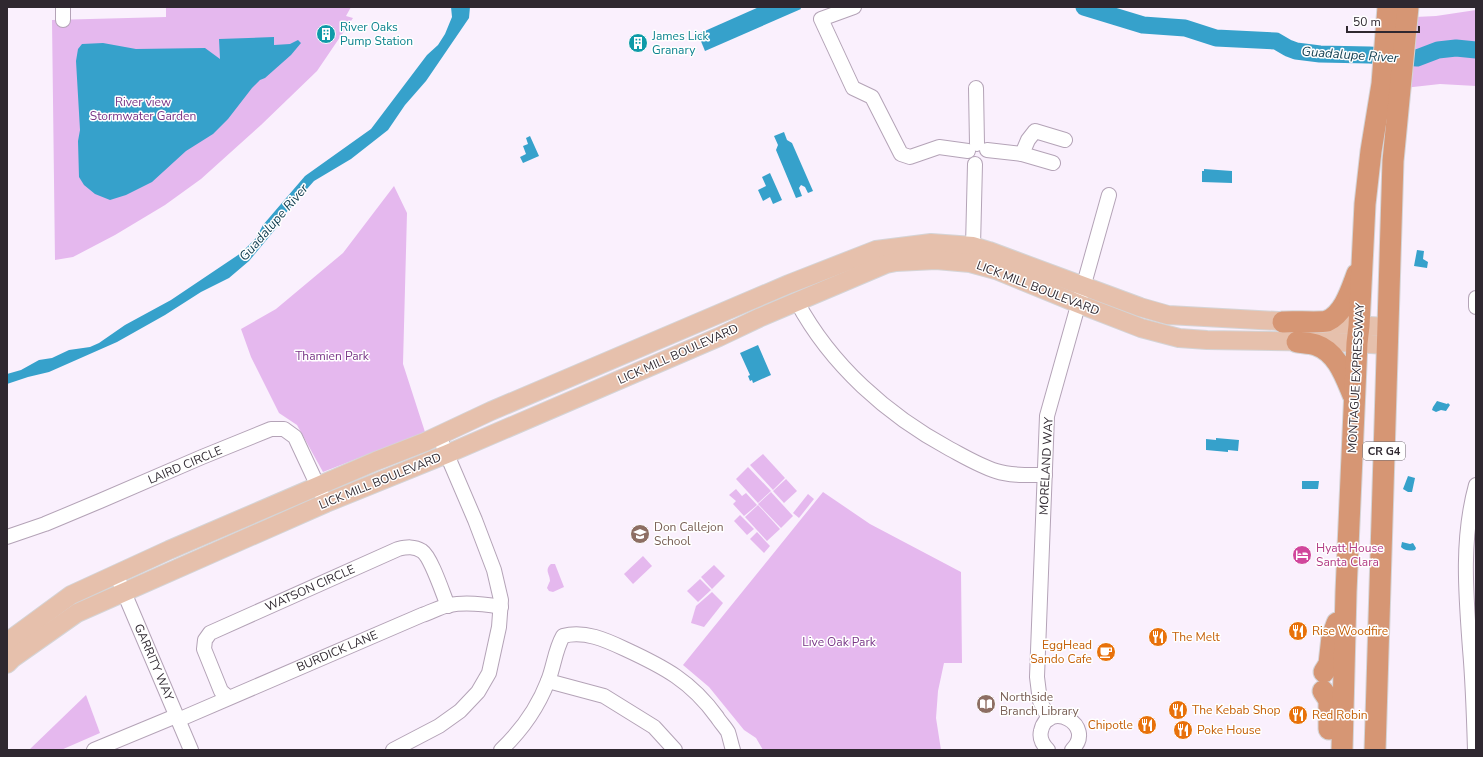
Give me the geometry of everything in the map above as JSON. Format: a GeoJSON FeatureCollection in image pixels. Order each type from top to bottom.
{"type":"FeatureCollection","features":[{"type":"Feature","properties":{"kind":"highway","name":"MONTAGUE EXPRESSWAY"},"geometry":{"type":"LineString","coordinates":[[1375,750],[1393,161],[1388,7]]}},
{"type":"Feature","properties":{"kind":"highway","name":"MONTAGUE EXPRESSWAY"},"geometry":{"type":"LineString","coordinates":[[1342,750],[1346,592],[1365,204],[1371,151],[1391,85],[1408,7]]}},
{"type":"Feature","properties":{"kind":"highway"},"geometry":{"type":"LineString","coordinates":[[1283,322],[1326,321],[1338,313],[1362,263]]}},
{"type":"Feature","properties":{"kind":"highway"},"geometry":{"type":"LineString","coordinates":[[1297,342],[1316,345],[1323,348],[1333,357],[1341,367],[1355,400]]}},
{"type":"Feature","properties":{"kind":"highway"},"geometry":{"type":"LineString","coordinates":[[1328,750],[1330,700],[1324,682],[1329,664],[1332,637],[1346,592]]}},
{"type":"Feature","properties":{"kind":"main road","name":"LICK MILL BOULEVARD"},"geometry":{"type":"LineString","coordinates":[[7,642],[72,595],[116,574],[376,461],[438,436],[491,411],[789,284],[876,250],[931,243],[971,254],[996,270],[1079,304],[1141,328],[1179,338],[1297,342],[1358,334]]}},
{"type":"Feature","properties":{"kind":"main road","name":"LICK MILL BOULEVARD"},"geometry":{"type":"LineString","coordinates":[[7,664],[13,658],[77,613],[326,503],[447,454],[886,264],[936,260],[989,251],[1140,308],[1168,315],[1283,322],[1358,334],[1387,336]]}},
{"type":"Feature","properties":{"kind":"street"},"geometry":{"type":"LineString","coordinates":[[854,7],[821,19],[853,88],[872,97],[901,154],[910,157],[939,148],[977,148],[1022,154],[1052,163]]}},
{"type":"Feature","properties":{"kind":"street"},"geometry":{"type":"LineString","coordinates":[[976,88],[977,148]]}},
{"type":"Feature","properties":{"kind":"street"},"geometry":{"type":"LineString","coordinates":[[1022,154],[1028,140],[1035,131],[1065,140]]}},
{"type":"Feature","properties":{"kind":"street"},"geometry":{"type":"LineString","coordinates":[[971,254],[975,164],[969,160],[967,154],[977,148]]}},
{"type":"Feature","properties":{"kind":"street","name":"MORELAND WAY"},"geometry":{"type":"LineString","coordinates":[[1049,719],[1040,701],[1037,682],[1047,416],[1109,196]]}},
{"type":"Feature","properties":{"kind":"street"},"geometry":{"type":"LineString","coordinates":[[1476,298],[1476,307]]}},
{"type":"Feature","properties":{"kind":"street"},"geometry":{"type":"LineString","coordinates":[[797,302],[828,349],[856,380],[901,420],[962,456],[996,471],[1007,474],[1044,475]]}},
{"type":"Feature","properties":{"kind":"street","name":"LAIRD CIRCLE"},"geometry":{"type":"LineString","coordinates":[[7,537],[86,507],[271,429],[284,429],[295,437],[326,503]]}},
{"type":"Feature","properties":{"kind":"street"},"geometry":{"type":"LineString","coordinates":[[393,750],[439,726],[460,711],[478,692],[489,673],[499,627],[501,606],[499,587],[494,570],[475,520],[438,436]]}},
{"type":"Feature","properties":{"kind":"street"},"geometry":{"type":"LineString","coordinates":[[1475,750],[1474,700],[1465,582],[1467,541],[1472,499],[1476,485]]}},
{"type":"Feature","properties":{"kind":"street","name":"WATSON CIRCLE"},"geometry":{"type":"LineString","coordinates":[[228,697],[221,690],[204,649],[205,640],[210,633],[398,549],[406,547],[424,552],[431,563],[448,606]]}},
{"type":"Feature","properties":{"kind":"street","name":"GARRITY WAY"},"geometry":{"type":"LineString","coordinates":[[116,574],[191,750]]}},
{"type":"Feature","properties":{"kind":"street","name":"BURDICK LANE"},"geometry":{"type":"LineString","coordinates":[[94,750],[177,718],[422,615],[461,603],[501,606]]}},
{"type":"Feature","properties":{"kind":"street"},"geometry":{"type":"LineString","coordinates":[[501,750],[524,725],[535,707],[548,680],[558,644],[563,636],[572,634],[581,634],[611,642],[669,671],[691,687],[706,702],[728,732],[733,750]]}},
{"type":"Feature","properties":{"kind":"street"},"geometry":{"type":"LineString","coordinates":[[548,680],[604,696],[654,727],[675,750]]}},
{"type":"Feature","properties":{"kind":"street"},"geometry":{"type":"LineString","coordinates":[[1044,749],[1040,734],[1042,728],[1049,719],[1055,716],[1062,716],[1075,724],[1078,729],[1078,742],[1072,750]]}},
{"type":"Feature","properties":{"kind":"green space","name":"River view Stormwater Garden"},"geometry":{"type":"Polygon","coordinates":[[[351,7],[346,16],[353,18],[317,71],[261,125],[201,179],[165,205],[115,235],[73,257],[55,260],[52,20],[166,17],[166,8],[351,7]]]}},
{"type":"Feature","properties":{"kind":"green space"},"geometry":{"type":"Polygon","coordinates":[[[1476,10],[1476,86],[1440,84],[1404,88],[1415,17],[1436,16],[1476,10]]]}},
{"type":"Feature","properties":{"kind":"green space","name":"Thamien Park"},"geometry":{"type":"Polygon","coordinates":[[[394,186],[407,213],[403,364],[425,432],[323,472],[297,425],[279,413],[251,357],[241,329],[276,309],[343,253],[394,186]]]}},
{"type":"Feature","properties":{"kind":"green space"},"geometry":{"type":"Polygon","coordinates":[[[763,454],[785,478],[773,490],[750,465],[763,454]]]}},
{"type":"Feature","properties":{"kind":"green space"},"geometry":{"type":"Polygon","coordinates":[[[748,467],[771,491],[758,503],[736,479],[748,467]]]}},
{"type":"Feature","properties":{"kind":"green space"},"geometry":{"type":"Polygon","coordinates":[[[786,479],[797,491],[784,503],[773,491],[786,479]]]}},
{"type":"Feature","properties":{"kind":"green space"},"geometry":{"type":"Polygon","coordinates":[[[736,489],[742,496],[746,493],[757,505],[744,516],[733,504],[736,501],[729,495],[736,489]]]}},
{"type":"Feature","properties":{"kind":"green space"},"geometry":{"type":"Polygon","coordinates":[[[771,492],[793,516],[781,528],[758,504],[771,492]]]}},
{"type":"Feature","properties":{"kind":"green space","name":"Live Oak Park"},"geometry":{"type":"Polygon","coordinates":[[[823,492],[870,524],[961,572],[962,663],[944,663],[938,691],[936,718],[941,750],[763,750],[756,738],[744,730],[709,687],[683,665],[823,492]]]}},
{"type":"Feature","properties":{"kind":"green space"},"geometry":{"type":"Polygon","coordinates":[[[808,494],[814,499],[799,518],[793,513],[808,494]]]}},
{"type":"Feature","properties":{"kind":"green space"},"geometry":{"type":"Polygon","coordinates":[[[758,505],[780,529],[767,541],[745,517],[758,505]]]}},
{"type":"Feature","properties":{"kind":"green space"},"geometry":{"type":"Polygon","coordinates":[[[740,515],[754,529],[747,535],[734,521],[740,515]]]}},
{"type":"Feature","properties":{"kind":"green space"},"geometry":{"type":"Polygon","coordinates":[[[757,532],[770,546],[764,553],[750,539],[757,532]]]}},
{"type":"Feature","properties":{"kind":"green space"},"geometry":{"type":"Polygon","coordinates":[[[643,556],[652,566],[633,584],[624,574],[643,556]]]}},
{"type":"Feature","properties":{"kind":"green space"},"geometry":{"type":"Polygon","coordinates":[[[551,564],[555,564],[564,587],[553,592],[549,591],[547,588],[550,581],[548,568],[551,564]]]}},
{"type":"Feature","properties":{"kind":"green space"},"geometry":{"type":"Polygon","coordinates":[[[714,565],[725,576],[712,589],[701,577],[714,565]]]}},
{"type":"Feature","properties":{"kind":"green space"},"geometry":{"type":"Polygon","coordinates":[[[700,579],[711,590],[698,602],[687,591],[700,579]]]}},
{"type":"Feature","properties":{"kind":"green space"},"geometry":{"type":"Polygon","coordinates":[[[712,592],[723,603],[704,627],[691,623],[696,606],[712,592]]]}},
{"type":"Feature","properties":{"kind":"green space"},"geometry":{"type":"Polygon","coordinates":[[[86,695],[100,733],[61,750],[29,750],[86,695]]]}},
{"type":"Feature","properties":{"kind":"water"},"geometry":{"type":"Polygon","coordinates":[[[451,7],[470,7],[469,18],[426,81],[405,105],[388,130],[351,159],[314,181],[284,215],[278,226],[249,261],[229,278],[201,292],[165,315],[117,342],[49,372],[7,384],[7,374],[21,370],[39,360],[52,358],[69,350],[90,347],[99,343],[125,325],[171,300],[241,253],[256,238],[263,225],[305,176],[371,129],[427,55],[438,45],[445,34],[452,17],[451,7]]]}},
{"type":"Feature","properties":{"kind":"water"},"geometry":{"type":"Polygon","coordinates":[[[759,7],[800,7],[801,9],[705,51],[698,34],[759,7]]]}},
{"type":"Feature","properties":{"kind":"water"},"geometry":{"type":"Polygon","coordinates":[[[274,37],[274,45],[290,44],[298,40],[301,43],[291,55],[252,88],[228,119],[213,134],[186,151],[152,182],[126,195],[110,200],[95,194],[84,185],[79,177],[78,141],[80,130],[76,61],[78,49],[82,44],[103,43],[136,49],[205,48],[220,59],[219,39],[274,37]]]}},
{"type":"Feature","properties":{"kind":"water"},"geometry":{"type":"Polygon","coordinates":[[[784,132],[787,140],[792,143],[813,191],[808,193],[805,187],[801,185],[799,188],[802,196],[796,198],[776,150],[778,145],[774,136],[784,132]]]}},
{"type":"Feature","properties":{"kind":"water"},"geometry":{"type":"Polygon","coordinates":[[[530,136],[539,156],[523,163],[520,157],[526,154],[523,146],[528,144],[526,138],[530,136]]]}},
{"type":"Feature","properties":{"kind":"water"},"geometry":{"type":"Polygon","coordinates":[[[1204,169],[1232,171],[1232,183],[1202,182],[1202,171],[1204,171],[1204,169]]]}},
{"type":"Feature","properties":{"kind":"water"},"geometry":{"type":"Polygon","coordinates":[[[770,173],[782,200],[773,204],[770,197],[763,201],[758,190],[766,186],[762,177],[770,173]]]}},
{"type":"Feature","properties":{"kind":"water"},"geometry":{"type":"Polygon","coordinates":[[[1417,250],[1424,251],[1423,259],[1428,262],[1427,268],[1414,266],[1417,250]]]}},
{"type":"Feature","properties":{"kind":"water"},"geometry":{"type":"Polygon","coordinates":[[[758,345],[771,375],[753,383],[752,380],[750,381],[748,376],[750,375],[740,353],[758,345]]]}},
{"type":"Feature","properties":{"kind":"water"},"geometry":{"type":"Polygon","coordinates":[[[1437,401],[1448,403],[1450,405],[1446,411],[1441,410],[1436,412],[1432,410],[1437,401]]]}},
{"type":"Feature","properties":{"kind":"water"},"geometry":{"type":"Polygon","coordinates":[[[1216,438],[1239,440],[1238,451],[1228,450],[1228,452],[1206,450],[1206,439],[1216,440],[1216,438]]]}},
{"type":"Feature","properties":{"kind":"water"},"geometry":{"type":"Polygon","coordinates":[[[1408,476],[1415,478],[1412,492],[1408,492],[1403,489],[1408,476]]]}},
{"type":"Feature","properties":{"kind":"water"},"geometry":{"type":"Polygon","coordinates":[[[1302,481],[1319,481],[1318,489],[1302,489],[1302,481]]]}},
{"type":"Feature","properties":{"kind":"water"},"geometry":{"type":"Polygon","coordinates":[[[1402,542],[1410,544],[1413,543],[1416,548],[1415,550],[1411,551],[1401,547],[1402,542]]]}},
{"type":"Feature","properties":{"kind":"waterway","name":"Guadalupe River"},"geometry":{"type":"LineString","coordinates":[[1084,7],[1143,25],[1185,28],[1216,38],[1276,41],[1296,51],[1320,54],[1417,58],[1438,50],[1456,48],[1476,50]]}},
{"type":"Feature","properties":{"kind":"place","name":"River Oaks Pump Station"},"geometry":{"type":"Point","coordinates":[326,34]}},
{"type":"Feature","properties":{"kind":"place","name":"James Lick Granary"},"geometry":{"type":"Point","coordinates":[638,43]}},
{"type":"Feature","properties":{"kind":"place","name":"Don Callejon School"},"geometry":{"type":"Point","coordinates":[640,534]}},
{"type":"Feature","properties":{"kind":"place","name":"Hyatt House Santa Clara"},"geometry":{"type":"Point","coordinates":[1302,555]}},
{"type":"Feature","properties":{"kind":"place","name":"Rise Woodfire"},"geometry":{"type":"Point","coordinates":[1298,631]}},
{"type":"Feature","properties":{"kind":"place","name":"The Melt"},"geometry":{"type":"Point","coordinates":[1158,637]}},
{"type":"Feature","properties":{"kind":"place","name":"EggHead Sando Cafe"},"geometry":{"type":"Point","coordinates":[1106,652]}},
{"type":"Feature","properties":{"kind":"place","name":"Northside Branch Library"},"geometry":{"type":"Point","coordinates":[986,704]}},
{"type":"Feature","properties":{"kind":"place","name":"The Kebab Shop"},"geometry":{"type":"Point","coordinates":[1178,710]}},
{"type":"Feature","properties":{"kind":"place","name":"Red Robin"},"geometry":{"type":"Point","coordinates":[1298,715]}},
{"type":"Feature","properties":{"kind":"place","name":"Chipotle"},"geometry":{"type":"Point","coordinates":[1147,725]}},
{"type":"Feature","properties":{"kind":"place","name":"Poke House"},"geometry":{"type":"Point","coordinates":[1183,730]}}]}
